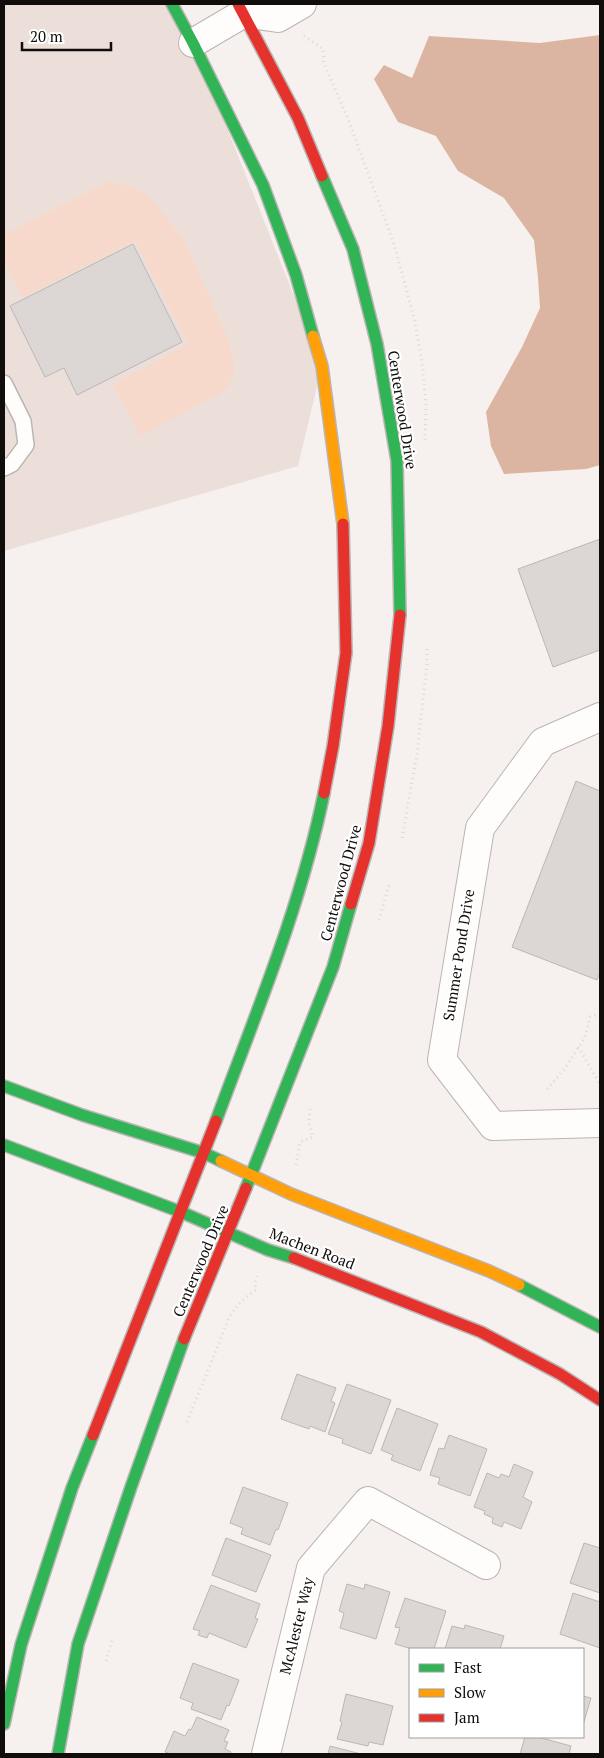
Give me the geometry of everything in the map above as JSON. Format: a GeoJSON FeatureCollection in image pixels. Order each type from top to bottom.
{"type":"FeatureCollection","features":[{"type":"Feature","properties":{"kind":"street"},"geometry":{"type":"LineString","coordinates":[[4,1724],[21,1645],[72,1488],[204,1154],[283,942],[315,836],[333,746],[346,653],[342,527],[322,366],[296,275],[263,186],[172,4]]}},
{"type":"Feature","properties":{"kind":"street"},"geometry":{"type":"LineString","coordinates":[[193,43],[244,7],[278,18],[302,4]]}},
{"type":"Feature","properties":{"kind":"street","name":"Centerwood Drive"},"geometry":{"type":"LineString","coordinates":[[58,1754],[81,1635],[130,1487],[185,1336],[230,1233],[333,967],[370,843],[388,726],[400,611],[397,461],[377,344],[353,249],[298,118],[244,7]]}},
{"type":"Feature","properties":{"kind":"street","name":"Summer Pond Drive"},"geometry":{"type":"LineString","coordinates":[[600,717],[543,742],[480,828],[442,1060],[493,1126],[600,1122]]}},
{"type":"Feature","properties":{"kind":"street"},"geometry":{"type":"LineString","coordinates":[[4,1086],[82,1115],[204,1154],[291,1194],[489,1271],[543,1296],[600,1327]]}},
{"type":"Feature","properties":{"kind":"street","name":"Machen Road"},"geometry":{"type":"LineString","coordinates":[[4,1145],[181,1212],[268,1250],[302,1261],[482,1332],[560,1374],[600,1400]]}},
{"type":"Feature","properties":{"kind":"street","name":"McAlester Way"},"geometry":{"type":"LineString","coordinates":[[266,1754],[311,1568],[368,1501],[486,1565]]}},
{"type":"Feature","properties":{"kind":"lane"},"geometry":{"type":"LineString","coordinates":[[4,383],[23,421],[26,445],[12,464],[4,468]]}},
{"type":"Feature","properties":{"kind":"path"},"geometry":{"type":"LineString","coordinates":[[547,1089],[586,1037],[590,1017],[600,1014]]}},
{"type":"Feature","properties":{"kind":"path"},"geometry":{"type":"LineString","coordinates":[[578,1047],[600,1084]]}},
{"type":"Feature","properties":{"kind":"shaded area"},"geometry":{"type":"Polygon","coordinates":[[[4,4],[173,4],[193,43],[322,366],[298,466],[4,551],[4,4]]]}},
{"type":"Feature","properties":{"kind":"shaded area"},"geometry":{"type":"Polygon","coordinates":[[[600,35],[600,465],[586,469],[504,474],[491,446],[486,412],[522,347],[540,308],[534,240],[504,198],[458,171],[436,136],[398,122],[374,79],[384,65],[412,78],[429,36],[540,43],[600,35]]]}},
{"type":"Feature","properties":{"kind":"shaded area"},"geometry":{"type":"Polygon","coordinates":[[[107,182],[131,186],[149,197],[183,238],[230,342],[234,369],[230,384],[218,395],[140,436],[113,384],[188,344],[135,241],[23,297],[4,261],[4,234],[107,182]]]}},
{"type":"Feature","properties":{"kind":"building"},"geometry":{"type":"Polygon","coordinates":[[[133,244],[182,342],[77,395],[64,368],[45,377],[10,306],[133,244]]]}},
{"type":"Feature","properties":{"kind":"building"},"geometry":{"type":"Polygon","coordinates":[[[600,539],[600,650],[553,667],[518,569],[600,539]]]}},
{"type":"Feature","properties":{"kind":"building"},"geometry":{"type":"Polygon","coordinates":[[[576,781],[600,791],[600,972],[597,980],[512,947],[576,781]]]}},
{"type":"Feature","properties":{"kind":"building"},"geometry":{"type":"Polygon","coordinates":[[[297,1374],[336,1388],[331,1401],[335,1403],[325,1432],[310,1426],[309,1429],[281,1419],[297,1374]]]}},
{"type":"Feature","properties":{"kind":"building"},"geometry":{"type":"Polygon","coordinates":[[[347,1384],[391,1400],[371,1454],[342,1443],[343,1439],[328,1434],[347,1384]]]}},
{"type":"Feature","properties":{"kind":"building"},"geometry":{"type":"Polygon","coordinates":[[[397,1408],[438,1424],[420,1471],[391,1460],[393,1455],[381,1450],[397,1408]]]}},
{"type":"Feature","properties":{"kind":"building"},"geometry":{"type":"Polygon","coordinates":[[[449,1435],[487,1449],[470,1496],[438,1484],[440,1478],[430,1475],[439,1448],[444,1449],[449,1435]]]}},
{"type":"Feature","properties":{"kind":"building"},"geometry":{"type":"Polygon","coordinates":[[[514,1464],[533,1472],[523,1497],[532,1502],[521,1529],[504,1522],[502,1527],[492,1523],[493,1518],[484,1514],[485,1511],[474,1507],[487,1473],[499,1478],[501,1474],[509,1477],[514,1464]]]}},
{"type":"Feature","properties":{"kind":"building"},"geometry":{"type":"Polygon","coordinates":[[[243,1487],[288,1503],[270,1545],[241,1534],[243,1528],[230,1523],[243,1487]]]}},
{"type":"Feature","properties":{"kind":"building"},"geometry":{"type":"Polygon","coordinates":[[[226,1538],[271,1555],[256,1592],[212,1575],[226,1538]]]}},
{"type":"Feature","properties":{"kind":"building"},"geometry":{"type":"Polygon","coordinates":[[[584,1543],[600,1548],[600,1593],[570,1583],[584,1543]]]}},
{"type":"Feature","properties":{"kind":"building"},"geometry":{"type":"Polygon","coordinates":[[[347,1584],[364,1589],[365,1584],[390,1592],[376,1639],[340,1628],[344,1613],[339,1611],[347,1584]]]}},
{"type":"Feature","properties":{"kind":"building"},"geometry":{"type":"Polygon","coordinates":[[[211,1585],[260,1604],[255,1618],[258,1619],[246,1648],[209,1633],[207,1638],[198,1635],[200,1631],[193,1629],[211,1585]]]}},
{"type":"Feature","properties":{"kind":"building"},"geometry":{"type":"Polygon","coordinates":[[[573,1593],[600,1602],[600,1648],[560,1634],[573,1593]]]}},
{"type":"Feature","properties":{"kind":"building"},"geometry":{"type":"Polygon","coordinates":[[[405,1598],[446,1611],[434,1648],[409,1648],[395,1644],[400,1628],[395,1627],[405,1598]]]}},
{"type":"Feature","properties":{"kind":"building"},"geometry":{"type":"Polygon","coordinates":[[[465,1625],[504,1636],[500,1648],[445,1648],[452,1626],[464,1629],[465,1625]]]}},
{"type":"Feature","properties":{"kind":"building"},"geometry":{"type":"Polygon","coordinates":[[[193,1663],[239,1680],[229,1706],[227,1705],[221,1720],[191,1709],[193,1703],[180,1698],[193,1663]]]}},
{"type":"Feature","properties":{"kind":"building"},"geometry":{"type":"Polygon","coordinates":[[[346,1694],[393,1706],[383,1745],[369,1742],[368,1746],[337,1739],[342,1722],[340,1721],[346,1694]]]}},
{"type":"Feature","properties":{"kind":"building"},"geometry":{"type":"Polygon","coordinates":[[[584,1696],[591,1698],[584,1722],[584,1696]]]}},
{"type":"Feature","properties":{"kind":"building"},"geometry":{"type":"Polygon","coordinates":[[[197,1717],[229,1730],[224,1741],[228,1742],[225,1749],[231,1752],[230,1754],[171,1754],[165,1752],[174,1731],[185,1736],[189,1729],[191,1730],[197,1717]]]}},
{"type":"Feature","properties":{"kind":"building"},"geometry":{"type":"Polygon","coordinates":[[[525,1738],[542,1738],[571,1746],[569,1754],[520,1754],[525,1738]]]}},
{"type":"Feature","properties":{"kind":"building"},"geometry":{"type":"Polygon","coordinates":[[[330,1746],[361,1754],[328,1754],[330,1746]]]}},
{"type":"Feature","properties":{"kind":"traffic: fast"},"geometry":{"type":"LineString","coordinates":[[172,4],[263,185],[296,275],[313,336]]}},
{"type":"Feature","properties":{"kind":"traffic: fast"},"geometry":{"type":"LineString","coordinates":[[322,176],[353,249],[377,344],[397,461],[400,615]]}},
{"type":"Feature","properties":{"kind":"traffic: fast"},"geometry":{"type":"LineString","coordinates":[[216,1121],[262,1000],[290,918],[303,877],[324,793]]}},
{"type":"Feature","properties":{"kind":"traffic: fast"},"geometry":{"type":"LineString","coordinates":[[246,1188],[333,967],[351,904]]}},
{"type":"Feature","properties":{"kind":"traffic: fast"},"geometry":{"type":"LineString","coordinates":[[4,1086],[82,1115],[204,1153],[221,1161]]}},
{"type":"Feature","properties":{"kind":"traffic: fast"},"geometry":{"type":"LineString","coordinates":[[4,1145],[181,1212],[268,1250],[294,1258]]}},
{"type":"Feature","properties":{"kind":"traffic: fast"},"geometry":{"type":"LineString","coordinates":[[519,1285],[600,1327]]}},
{"type":"Feature","properties":{"kind":"traffic: fast"},"geometry":{"type":"LineString","coordinates":[[58,1754],[78,1644],[184,1339]]}},
{"type":"Feature","properties":{"kind":"traffic: fast"},"geometry":{"type":"LineString","coordinates":[[4,1724],[21,1645],[72,1488],[93,1435]]}},
{"type":"Feature","properties":{"kind":"traffic: slow"},"geometry":{"type":"LineString","coordinates":[[313,336],[322,366],[343,524]]}},
{"type":"Feature","properties":{"kind":"traffic: slow"},"geometry":{"type":"LineString","coordinates":[[221,1161],[291,1194],[489,1271],[519,1285]]}},
{"type":"Feature","properties":{"kind":"traffic: jam"},"geometry":{"type":"LineString","coordinates":[[238,4],[298,118],[322,176]]}},
{"type":"Feature","properties":{"kind":"traffic: jam"},"geometry":{"type":"LineString","coordinates":[[324,793],[333,746],[346,653],[343,524]]}},
{"type":"Feature","properties":{"kind":"traffic: jam"},"geometry":{"type":"LineString","coordinates":[[351,904],[369,843],[388,726],[400,615]]}},
{"type":"Feature","properties":{"kind":"traffic: jam"},"geometry":{"type":"LineString","coordinates":[[93,1435],[216,1121]]}},
{"type":"Feature","properties":{"kind":"traffic: jam"},"geometry":{"type":"LineString","coordinates":[[184,1339],[246,1188]]}},
{"type":"Feature","properties":{"kind":"traffic: jam"},"geometry":{"type":"LineString","coordinates":[[294,1258],[481,1332],[560,1374],[600,1400]]}}]}
